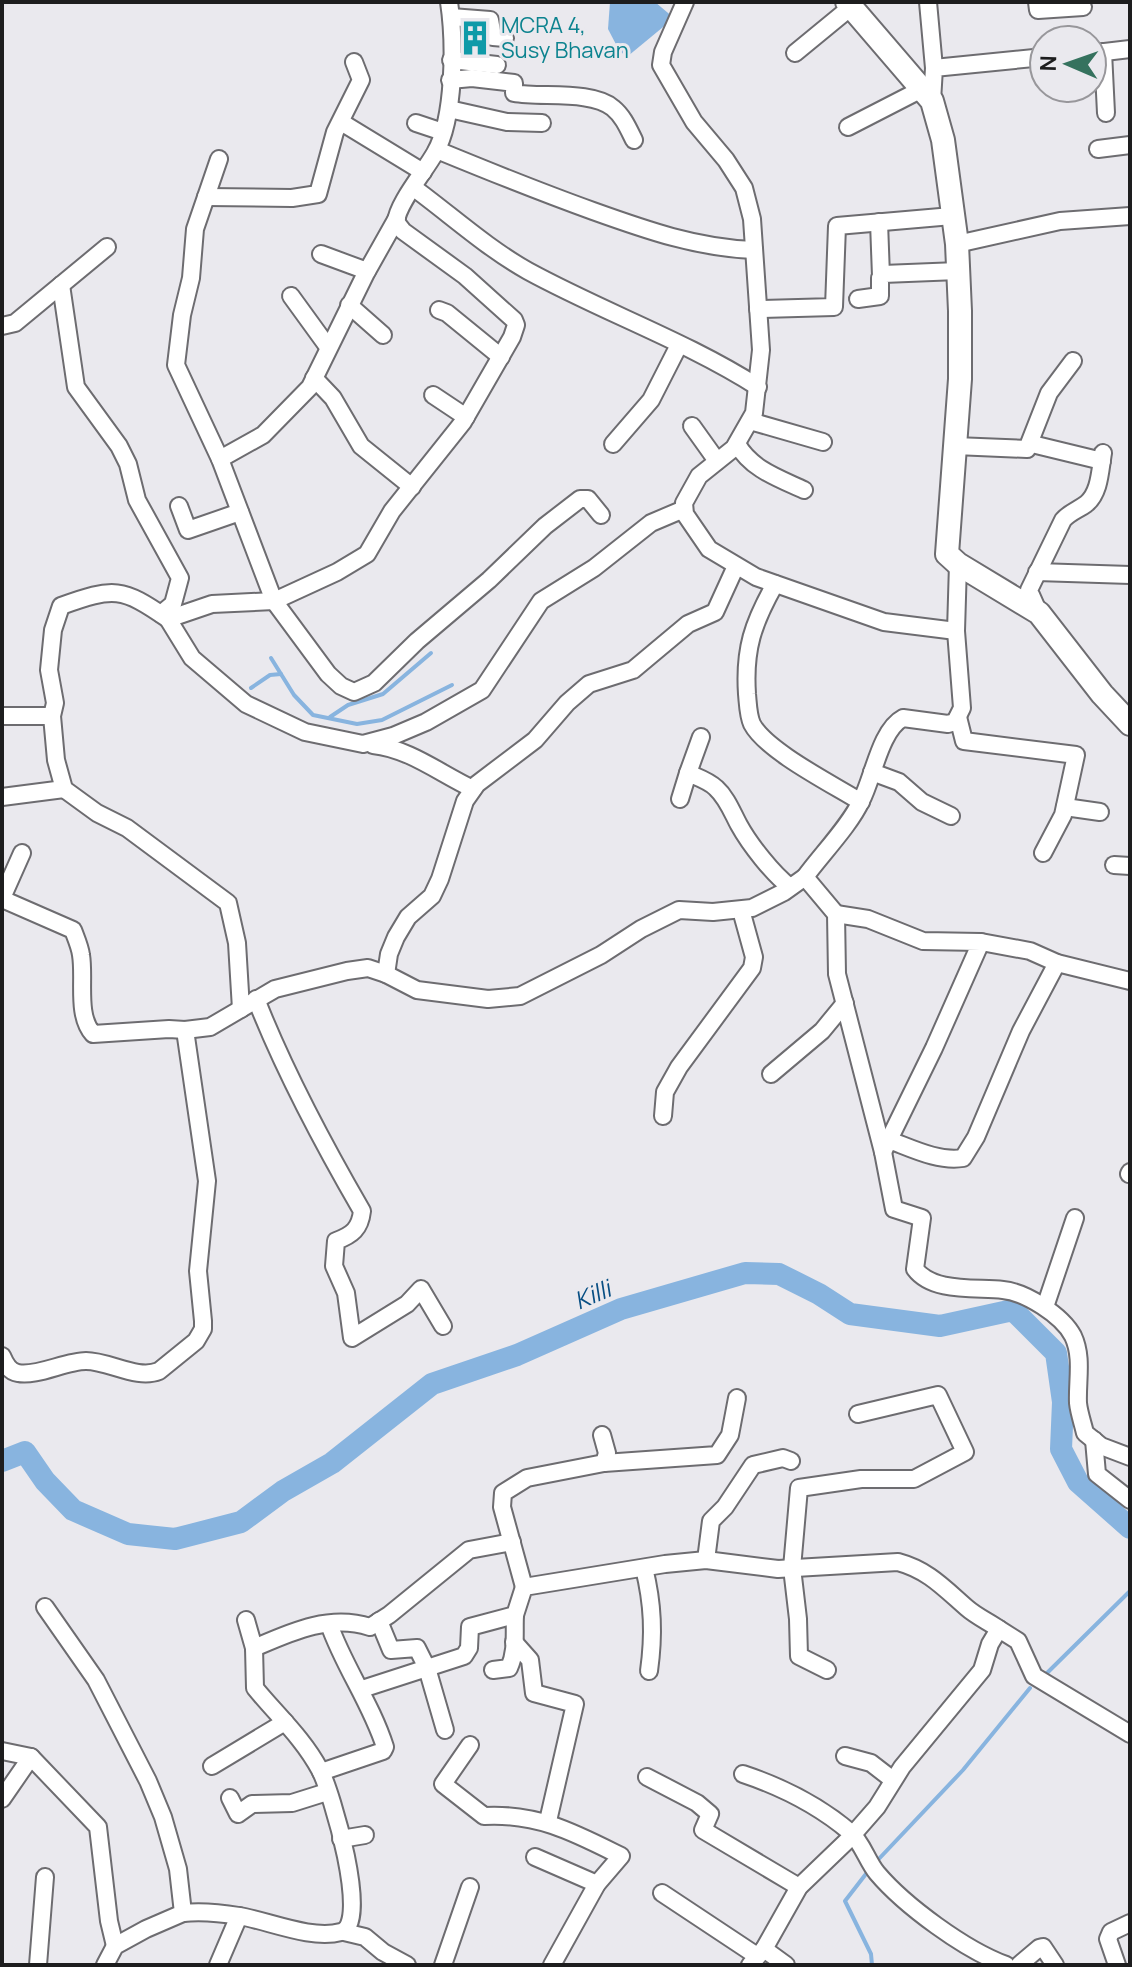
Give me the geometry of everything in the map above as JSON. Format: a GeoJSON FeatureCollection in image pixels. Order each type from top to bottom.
{"type":"FeatureCollection","features":[{"type":"Feature","properties":{"kind":"street"},"geometry":{"type":"LineString","coordinates":[[685,2],[666,45],[661,65],[694,122],[726,160],[744,188],[752,219],[761,350],[754,413],[737,444],[699,476],[688,492],[684,509],[687,518],[709,549],[775,584],[884,622],[956,631]]}},
{"type":"Feature","properties":{"kind":"street"},"geometry":{"type":"LineString","coordinates":[[927,95],[934,68],[928,2]]}},
{"type":"Feature","properties":{"kind":"street"},"geometry":{"type":"LineString","coordinates":[[1037,2],[1038,10],[1083,7]]}},
{"type":"Feature","properties":{"kind":"street"},"geometry":{"type":"LineString","coordinates":[[795,53],[849,4],[927,95],[943,140],[957,244],[960,379],[947,551],[958,564],[1039,613]]}},
{"type":"Feature","properties":{"kind":"street"},"geometry":{"type":"LineString","coordinates":[[164,617],[212,604],[274,601],[337,572],[367,554],[392,511],[466,417],[515,330],[514,320],[465,276],[403,231],[398,226],[398,208],[437,150],[443,132],[449,109],[450,10],[490,20],[493,37],[505,38]]}},
{"type":"Feature","properties":{"kind":"street"},"geometry":{"type":"LineString","coordinates":[[1108,52],[1130,49]]}},
{"type":"Feature","properties":{"kind":"street"},"geometry":{"type":"LineString","coordinates":[[934,68],[1028,59]]}},
{"type":"Feature","properties":{"kind":"street"},"geometry":{"type":"LineString","coordinates":[[451,60],[497,65]]}},
{"type":"Feature","properties":{"kind":"street"},"geometry":{"type":"LineString","coordinates":[[206,197],[292,198],[318,194],[335,132],[361,80],[354,62]]}},
{"type":"Feature","properties":{"kind":"street"},"geometry":{"type":"LineString","coordinates":[[450,80],[472,78],[514,83],[514,93],[531,96],[593,98],[611,106],[623,118],[634,140]]}},
{"type":"Feature","properties":{"kind":"street"},"geometry":{"type":"LineString","coordinates":[[848,127],[927,95]]}},
{"type":"Feature","properties":{"kind":"street"},"geometry":{"type":"LineString","coordinates":[[1105,104],[1106,113]]}},
{"type":"Feature","properties":{"kind":"street"},"geometry":{"type":"LineString","coordinates":[[449,109],[507,122],[542,123]]}},
{"type":"Feature","properties":{"kind":"street"},"geometry":{"type":"LineString","coordinates":[[341,122],[423,172]]}},
{"type":"Feature","properties":{"kind":"street"},"geometry":{"type":"LineString","coordinates":[[416,123],[443,132]]}},
{"type":"Feature","properties":{"kind":"street"},"geometry":{"type":"LineString","coordinates":[[1098,149],[1130,145]]}},
{"type":"Feature","properties":{"kind":"street"},"geometry":{"type":"LineString","coordinates":[[437,150],[537,191],[677,240],[754,250]]}},
{"type":"Feature","properties":{"kind":"street"},"geometry":{"type":"LineString","coordinates":[[219,159],[195,229],[191,278],[182,315],[176,365],[220,459],[274,601],[328,674],[341,686],[354,692],[374,683],[545,526],[580,499],[588,499],[601,515]]}},
{"type":"Feature","properties":{"kind":"street"},"geometry":{"type":"LineString","coordinates":[[414,188],[525,270],[718,362],[758,387]]}},
{"type":"Feature","properties":{"kind":"street"},"geometry":{"type":"LineString","coordinates":[[758,309],[834,307],[837,226],[952,216]]}},
{"type":"Feature","properties":{"kind":"street"},"geometry":{"type":"LineString","coordinates":[[957,244],[1060,221],[1130,216]]}},
{"type":"Feature","properties":{"kind":"street"},"geometry":{"type":"LineString","coordinates":[[220,459],[263,435],[310,387],[349,305],[397,218]]}},
{"type":"Feature","properties":{"kind":"street"},"geometry":{"type":"LineString","coordinates":[[858,299],[880,296],[879,222]]}},
{"type":"Feature","properties":{"kind":"street"},"geometry":{"type":"LineString","coordinates":[[2,326],[15,323],[107,247]]}},
{"type":"Feature","properties":{"kind":"street"},"geometry":{"type":"LineString","coordinates":[[321,254],[367,271]]}},
{"type":"Feature","properties":{"kind":"street"},"geometry":{"type":"LineString","coordinates":[[881,276],[958,271]]}},
{"type":"Feature","properties":{"kind":"street"},"geometry":{"type":"LineString","coordinates":[[61,285],[76,387],[119,446],[128,464],[137,500],[180,578],[173,604],[164,617]]}},
{"type":"Feature","properties":{"kind":"street"},"geometry":{"type":"LineString","coordinates":[[291,296],[328,347]]}},
{"type":"Feature","properties":{"kind":"street"},"geometry":{"type":"LineString","coordinates":[[349,305],[383,335]]}},
{"type":"Feature","properties":{"kind":"street"},"geometry":{"type":"LineString","coordinates":[[439,310],[447,313],[501,357]]}},
{"type":"Feature","properties":{"kind":"street"},"geometry":{"type":"LineString","coordinates":[[613,444],[651,400],[679,345]]}},
{"type":"Feature","properties":{"kind":"street"},"geometry":{"type":"LineString","coordinates":[[955,446],[1027,449],[1032,444],[1048,396],[1073,361]]}},
{"type":"Feature","properties":{"kind":"street"},"geometry":{"type":"LineString","coordinates":[[314,378],[333,398],[361,446],[412,487]]}},
{"type":"Feature","properties":{"kind":"street"},"geometry":{"type":"LineString","coordinates":[[433,395],[466,417]]}},
{"type":"Feature","properties":{"kind":"street"},"geometry":{"type":"LineString","coordinates":[[750,421],[823,442]]}},
{"type":"Feature","properties":{"kind":"street"},"geometry":{"type":"LineString","coordinates":[[692,426],[717,461]]}},
{"type":"Feature","properties":{"kind":"street"},"geometry":{"type":"LineString","coordinates":[[737,444],[744,456],[759,468],[804,490]]}},
{"type":"Feature","properties":{"kind":"street"},"geometry":{"type":"LineString","coordinates":[[1032,444],[1102,457],[1095,493],[1063,520],[1037,572],[1029,596],[1102,694],[1130,724]]}},
{"type":"Feature","properties":{"kind":"street"},"geometry":{"type":"LineString","coordinates":[[179,506],[188,530],[240,512]]}},
{"type":"Feature","properties":{"kind":"street"},"geometry":{"type":"LineString","coordinates":[[363,744],[426,722],[482,690],[541,601],[594,568],[651,523],[684,509]]}},
{"type":"Feature","properties":{"kind":"street"},"geometry":{"type":"LineString","coordinates":[[22,853],[2,899],[73,930],[81,955],[88,1028],[93,1034],[210,1027],[256,999],[292,984],[368,968],[417,990],[488,999],[520,996],[601,955],[641,929],[679,910],[713,912],[752,908],[805,877],[861,802],[896,722],[903,718],[948,724],[958,717],[962,708],[956,631],[958,564]]}},
{"type":"Feature","properties":{"kind":"street"},"geometry":{"type":"LineString","coordinates":[[386,974],[396,937],[408,917],[432,896],[465,801],[481,779],[535,740],[567,703],[589,684],[633,670],[688,624],[715,612],[736,566]]}},
{"type":"Feature","properties":{"kind":"street"},"geometry":{"type":"LineString","coordinates":[[1037,572],[1130,575]]}},
{"type":"Feature","properties":{"kind":"street"},"geometry":{"type":"LineString","coordinates":[[775,584],[752,629],[746,653],[748,709],[753,725],[773,747],[861,802]]}},
{"type":"Feature","properties":{"kind":"street"},"geometry":{"type":"LineString","coordinates":[[241,1009],[237,943],[228,903],[139,836],[97,813],[64,789],[56,760],[52,716],[55,703],[49,670],[50,649],[61,606],[106,591],[139,599],[164,617],[192,658],[246,704],[305,732],[388,747],[408,754],[473,789]]}},
{"type":"Feature","properties":{"kind":"street"},"geometry":{"type":"LineString","coordinates":[[2,716],[52,716]]}},
{"type":"Feature","properties":{"kind":"street"},"geometry":{"type":"LineString","coordinates":[[958,717],[964,741],[1076,755],[1065,807],[1043,853]]}},
{"type":"Feature","properties":{"kind":"street"},"geometry":{"type":"LineString","coordinates":[[680,799],[701,737]]}},
{"type":"Feature","properties":{"kind":"street"},"geometry":{"type":"LineString","coordinates":[[872,772],[899,782],[922,802],[951,816]]}},
{"type":"Feature","properties":{"kind":"street"},"geometry":{"type":"LineString","coordinates":[[688,773],[715,786],[778,878],[790,887]]}},
{"type":"Feature","properties":{"kind":"street"},"geometry":{"type":"LineString","coordinates":[[2,797],[64,789]]}},
{"type":"Feature","properties":{"kind":"street"},"geometry":{"type":"LineString","coordinates":[[1065,807],[1100,812]]}},
{"type":"Feature","properties":{"kind":"street"},"geometry":{"type":"LineString","coordinates":[[805,877],[836,914],[837,974],[886,1146],[894,1209],[922,1218],[915,1269],[922,1278],[955,1287],[1007,1290],[1051,1310],[1073,1336],[1080,1371],[1078,1404],[1085,1433],[1101,1446],[1130,1457]]}},
{"type":"Feature","properties":{"kind":"street"},"geometry":{"type":"LineString","coordinates":[[663,1116],[665,1092],[679,1067],[752,968],[754,957],[741,910]]}},
{"type":"Feature","properties":{"kind":"street"},"geometry":{"type":"LineString","coordinates":[[836,914],[868,919],[923,941],[981,942],[1030,951],[1057,963],[1130,981]]}},
{"type":"Feature","properties":{"kind":"street"},"geometry":{"type":"LineString","coordinates":[[886,1146],[981,942]]}},
{"type":"Feature","properties":{"kind":"street"},"geometry":{"type":"LineString","coordinates":[[886,1146],[953,1160],[963,1158],[976,1137],[1021,1031],[1057,963]]}},
{"type":"Feature","properties":{"kind":"street"},"geometry":{"type":"LineString","coordinates":[[256,999],[280,1060],[309,1119],[362,1211],[361,1223],[352,1235],[336,1241],[334,1266],[346,1293],[352,1338],[407,1304],[421,1289],[443,1326]]}},
{"type":"Feature","properties":{"kind":"street"},"geometry":{"type":"LineString","coordinates":[[771,1074],[822,1031],[845,1003]]}},
{"type":"Feature","properties":{"kind":"street"},"geometry":{"type":"LineString","coordinates":[[2,1356],[10,1369],[21,1374],[83,1361],[151,1374],[159,1371],[200,1335],[203,1321],[198,1271],[207,1181],[185,1030]]}},
{"type":"Feature","properties":{"kind":"street"},"geometry":{"type":"LineString","coordinates":[[1045,1307],[1075,1218]]}},
{"type":"Feature","properties":{"kind":"street"},"geometry":{"type":"LineString","coordinates":[[827,1670],[799,1656],[792,1568],[799,1488],[861,1479],[914,1479],[965,1452],[938,1395],[858,1414]]}},
{"type":"Feature","properties":{"kind":"street"},"geometry":{"type":"LineString","coordinates":[[493,1670],[509,1668],[514,1657],[515,1615],[524,1587],[502,1507],[505,1491],[527,1478],[604,1463],[717,1455],[730,1435],[737,1398]]}},
{"type":"Feature","properties":{"kind":"street"},"geometry":{"type":"LineString","coordinates":[[602,1435],[607,1453],[604,1463]]}},
{"type":"Feature","properties":{"kind":"street"},"geometry":{"type":"LineString","coordinates":[[1094,1440],[1097,1474],[1130,1500]]}},
{"type":"Feature","properties":{"kind":"street"},"geometry":{"type":"LineString","coordinates":[[706,1560],[711,1521],[725,1507],[753,1465],[783,1458],[791,1461]]}},
{"type":"Feature","properties":{"kind":"street"},"geometry":{"type":"LineString","coordinates":[[254,1648],[299,1629],[350,1621],[370,1627],[469,1550],[512,1542]]}},
{"type":"Feature","properties":{"kind":"street"},"geometry":{"type":"LineString","coordinates":[[524,1587],[706,1560],[778,1569],[898,1562],[916,1567],[945,1585],[969,1610],[1018,1641],[1034,1676],[1130,1734]]}},
{"type":"Feature","properties":{"kind":"street"},"geometry":{"type":"LineString","coordinates":[[644,1568],[652,1599],[654,1639],[649,1671]]}},
{"type":"Feature","properties":{"kind":"street"},"geometry":{"type":"LineString","coordinates":[[45,1607],[96,1680],[148,1781],[163,1817],[178,1869],[183,1913]]}},
{"type":"Feature","properties":{"kind":"street"},"geometry":{"type":"LineString","coordinates":[[362,1689],[464,1656],[469,1648],[470,1627],[515,1615]]}},
{"type":"Feature","properties":{"kind":"street"},"geometry":{"type":"LineString","coordinates":[[246,1620],[254,1648],[252,1670],[255,1688],[285,1722],[321,1772],[353,1894],[353,1912],[348,1929],[344,1932]]}},
{"type":"Feature","properties":{"kind":"street"},"geometry":{"type":"LineString","coordinates":[[379,1621],[391,1650],[417,1648],[427,1668],[445,1730]]}},
{"type":"Feature","properties":{"kind":"street"},"geometry":{"type":"LineString","coordinates":[[321,1772],[383,1751],[384,1742],[362,1689],[339,1652],[329,1624]]}},
{"type":"Feature","properties":{"kind":"street"},"geometry":{"type":"LineString","coordinates":[[757,1957],[799,1887],[877,1807],[893,1780],[982,1670],[990,1644],[999,1629]]}},
{"type":"Feature","properties":{"kind":"street"},"geometry":{"type":"LineString","coordinates":[[514,1642],[530,1660],[534,1693],[575,1704],[548,1821]]}},
{"type":"Feature","properties":{"kind":"street"},"geometry":{"type":"LineString","coordinates":[[212,1766],[285,1722]]}},
{"type":"Feature","properties":{"kind":"street"},"geometry":{"type":"LineString","coordinates":[[470,1745],[443,1784],[484,1816],[548,1821],[621,1856],[597,1884],[552,1965]]}},
{"type":"Feature","properties":{"kind":"street"},"geometry":{"type":"LineString","coordinates":[[2,1751],[31,1757],[98,1827],[109,1921],[115,1946]]}},
{"type":"Feature","properties":{"kind":"street"},"geometry":{"type":"LineString","coordinates":[[845,1756],[871,1763],[893,1780]]}},
{"type":"Feature","properties":{"kind":"street"},"geometry":{"type":"LineString","coordinates":[[2,1799],[31,1757]]}},
{"type":"Feature","properties":{"kind":"street"},"geometry":{"type":"LineString","coordinates":[[743,1774],[801,1797],[853,1834],[876,1872],[928,1921],[1006,1965]]}},
{"type":"Feature","properties":{"kind":"street"},"geometry":{"type":"LineString","coordinates":[[647,1777],[697,1803],[710,1814],[703,1830],[799,1887]]}},
{"type":"Feature","properties":{"kind":"street"},"geometry":{"type":"LineString","coordinates":[[230,1798],[238,1814],[252,1804],[292,1803],[327,1792]]}},
{"type":"Feature","properties":{"kind":"street"},"geometry":{"type":"LineString","coordinates":[[341,1839],[365,1835]]}},
{"type":"Feature","properties":{"kind":"street"},"geometry":{"type":"LineString","coordinates":[[535,1857],[597,1884]]}},
{"type":"Feature","properties":{"kind":"street"},"geometry":{"type":"LineString","coordinates":[[38,1965],[45,1877]]}},
{"type":"Feature","properties":{"kind":"street"},"geometry":{"type":"LineString","coordinates":[[443,1965],[470,1887]]}},
{"type":"Feature","properties":{"kind":"street"},"geometry":{"type":"LineString","coordinates":[[662,1893],[757,1957],[786,1965]]}},
{"type":"Feature","properties":{"kind":"street"},"geometry":{"type":"LineString","coordinates":[[105,1965],[115,1946],[183,1913],[239,1916],[316,1933],[344,1932],[365,1937],[383,1952],[407,1965]]}},
{"type":"Feature","properties":{"kind":"street"},"geometry":{"type":"LineString","coordinates":[[218,1965],[239,1916]]}},
{"type":"Feature","properties":{"kind":"street"},"geometry":{"type":"LineString","coordinates":[[1117,1965],[1108,1939],[1111,1932],[1130,1923]]}},
{"type":"Feature","properties":{"kind":"street"},"geometry":{"type":"LineString","coordinates":[[1019,1965],[1043,1947],[1055,1965]]}},
{"type":"Feature","properties":{"kind":"water"},"geometry":{"type":"Polygon","coordinates":[[[610,2],[655,2],[674,18],[628,56],[620,52],[608,29],[610,2]]]}},
{"type":"Feature","properties":{"kind":"waterway"},"geometry":{"type":"LineString","coordinates":[[330,717],[348,705],[383,694],[431,653]]}},
{"type":"Feature","properties":{"kind":"waterway"},"geometry":{"type":"LineString","coordinates":[[271,658],[294,695],[313,715],[357,724],[382,720],[452,685]]}},
{"type":"Feature","properties":{"kind":"waterway"},"geometry":{"type":"LineString","coordinates":[[251,688],[270,675],[281,674]]}},
{"type":"Feature","properties":{"kind":"waterway","name":"Killi"},"geometry":{"type":"LineString","coordinates":[[2,1461],[25,1452],[45,1481],[73,1510],[128,1534],[175,1539],[241,1522],[283,1491],[332,1463],[432,1384],[517,1355],[621,1309],[745,1273],[779,1274],[850,1314],[940,1326],[1013,1310],[1056,1353],[1063,1402],[1061,1449],[1078,1482],[1130,1528]]}},
{"type":"Feature","properties":{"kind":"waterway"},"geometry":{"type":"LineString","coordinates":[[1046,1674],[1130,1591]]}},
{"type":"Feature","properties":{"kind":"waterway"},"geometry":{"type":"LineString","coordinates":[[875,1863],[963,1770],[1030,1688]]}},
{"type":"Feature","properties":{"kind":"waterway"},"geometry":{"type":"LineString","coordinates":[[869,1870],[845,1901],[871,1954],[872,1965]]}},
{"type":"Feature","properties":{"kind":"place","name":"MCRA 4, Susy Bhavan"},"geometry":{"type":"Point","coordinates":[475,38]}}]}
